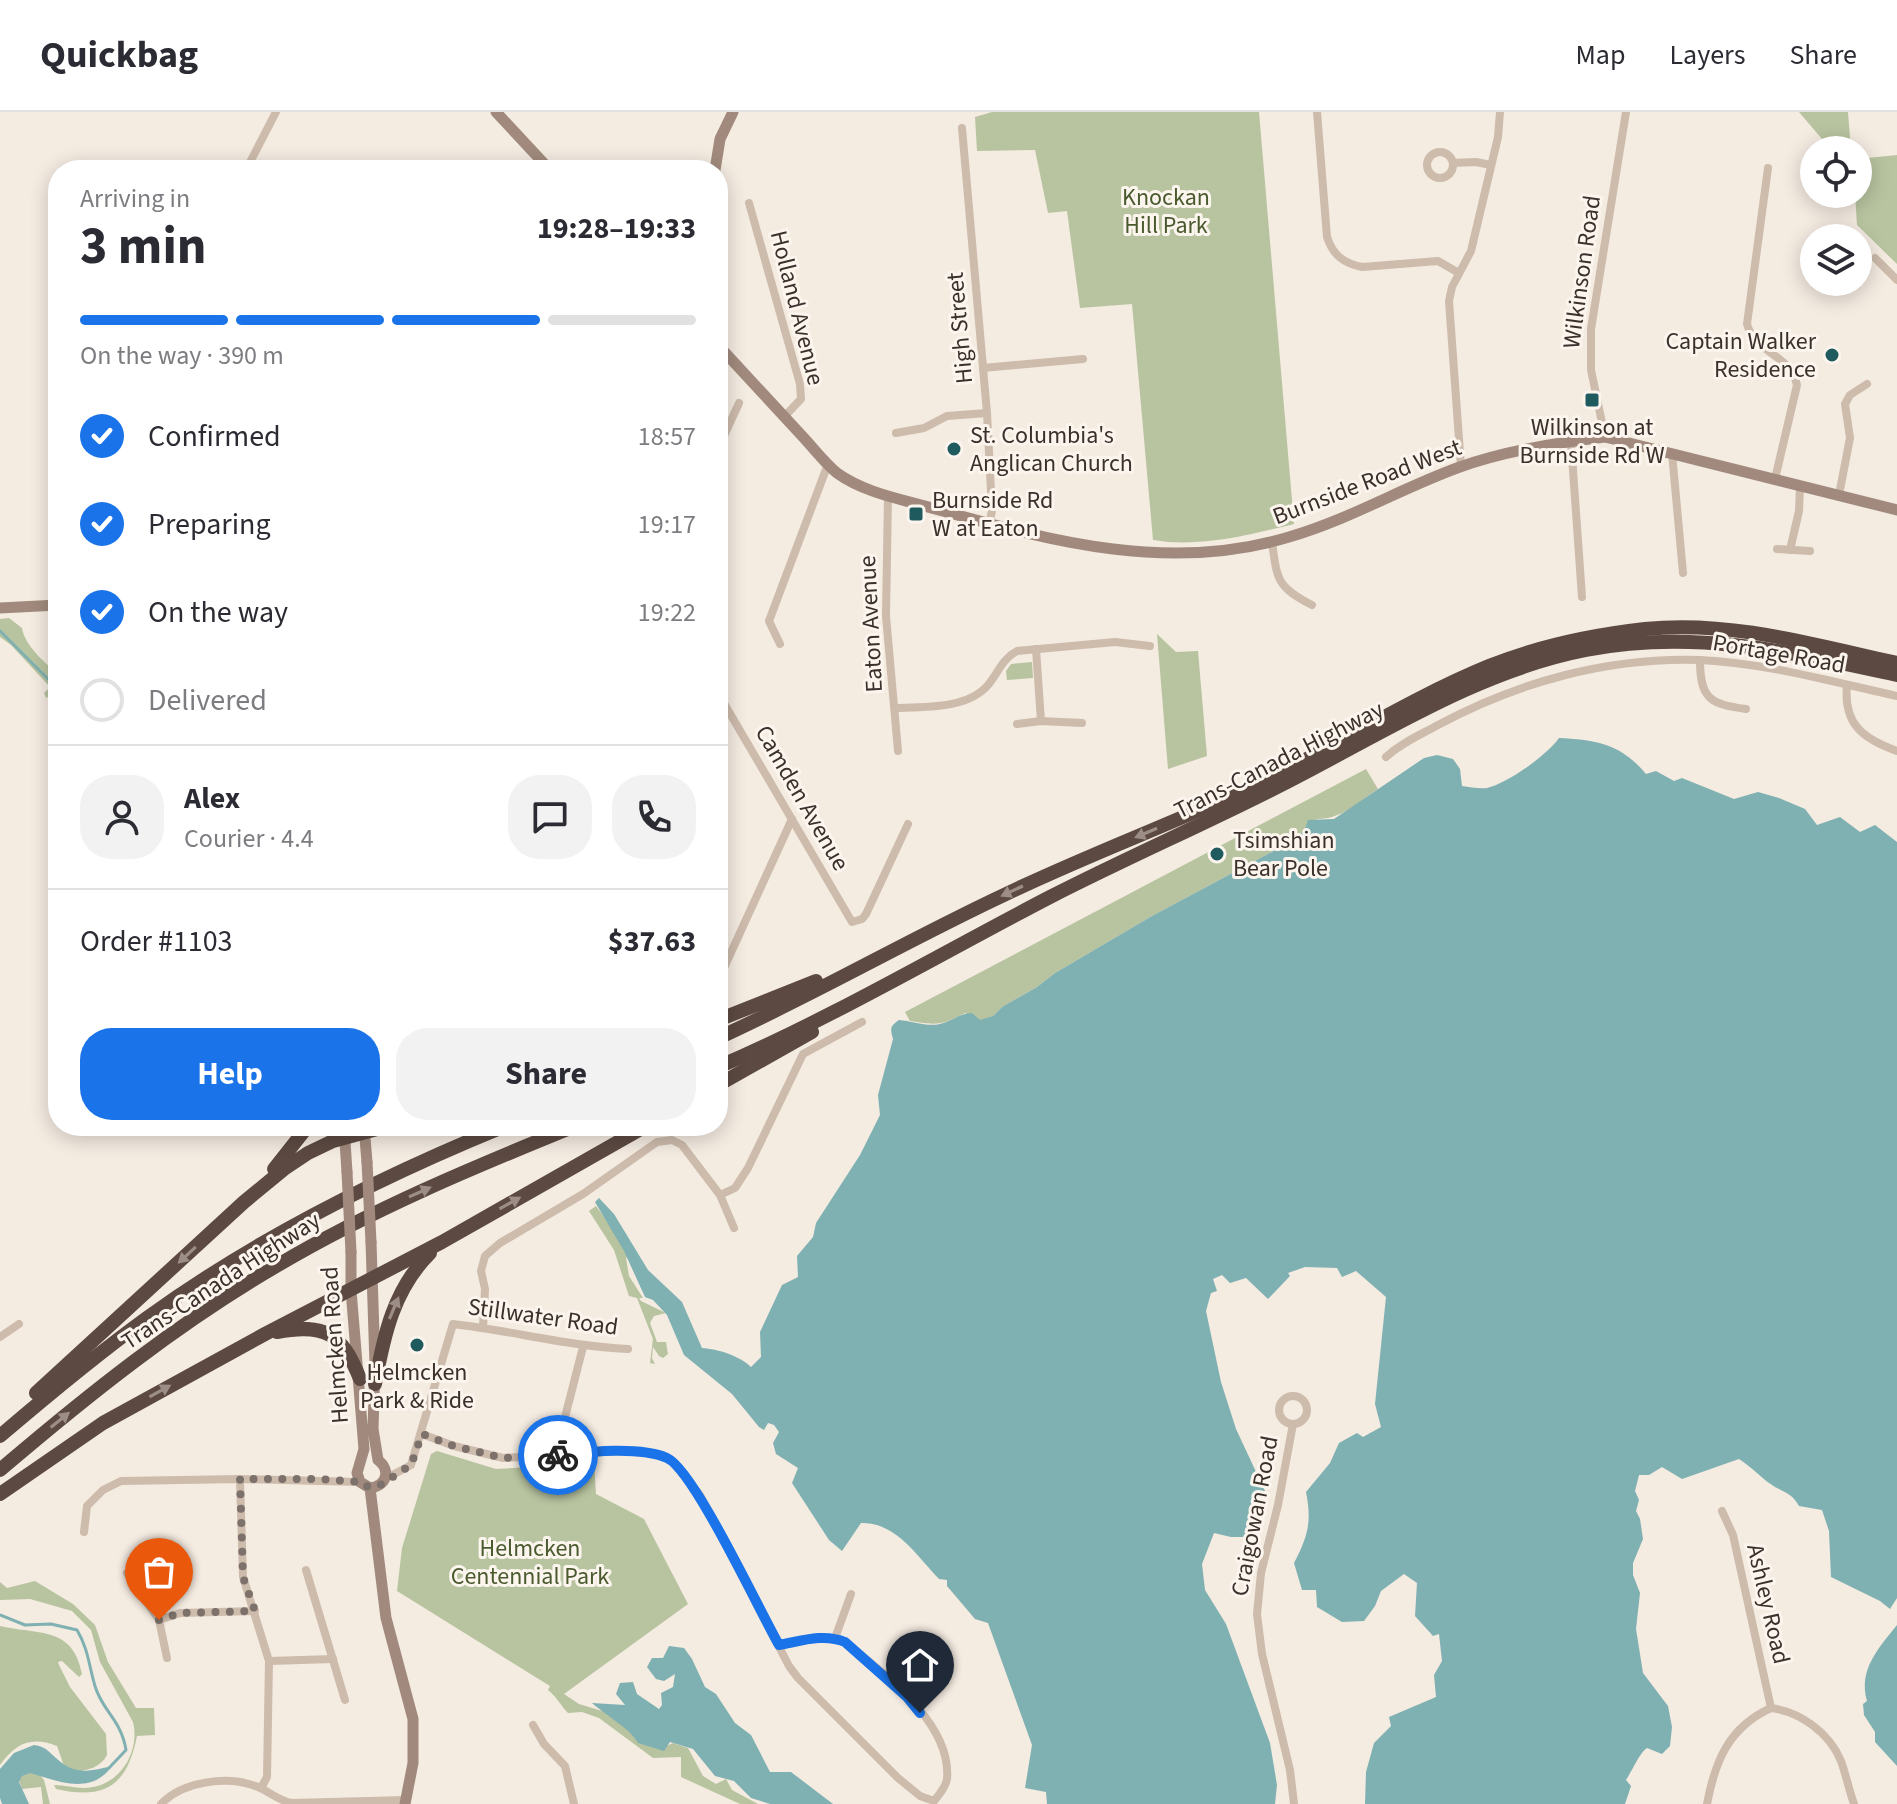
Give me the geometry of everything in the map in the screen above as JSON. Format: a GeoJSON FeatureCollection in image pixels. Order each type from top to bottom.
{"type":"FeatureCollection","features":[{"type":"Feature","properties":{"kind":"highway","name":"Trans-Canada Highway"},"geometry":{"type":"LineString","coordinates":[[728,1033],[980,906],[1263,781],[1467,675],[1517,655],[1561,643],[1649,629],[1732,630],[1897,663]]}},
{"type":"Feature","properties":{"kind":"highway","name":"Trans-Canada Highway"},"geometry":{"type":"LineString","coordinates":[[728,1062],[832,1013],[1052,896],[1234,809],[1463,691],[1543,660],[1621,645],[1701,641],[1770,648],[1897,675]]}},
{"type":"Feature","properties":{"kind":"highway"},"geometry":{"type":"LineString","coordinates":[[728,1080],[1024,919],[1052,896]]}},
{"type":"Feature","properties":{"kind":"highway"},"geometry":{"type":"LineString","coordinates":[[728,1016],[832,974],[928,924],[980,906]]}},
{"type":"Feature","properties":{"kind":"highway"},"geometry":{"type":"LineString","coordinates":[[244,1202],[301,1136]]}},
{"type":"Feature","properties":{"kind":"highway"},"geometry":{"type":"LineString","coordinates":[[0,1426],[244,1202],[296,1160],[337,1136]]}},
{"type":"Feature","properties":{"kind":"highway","name":"Trans-Canada Highway"},"geometry":{"type":"LineString","coordinates":[[0,1436],[100,1353],[227,1265],[312,1215],[483,1136]]}},
{"type":"Feature","properties":{"kind":"highway","name":"Trans-Canada Highway"},"geometry":{"type":"LineString","coordinates":[[0,1470],[140,1357],[278,1265],[414,1194],[551,1136]]}},
{"type":"Feature","properties":{"kind":"highway"},"geometry":{"type":"LineString","coordinates":[[0,1494],[103,1423],[442,1242],[628,1136]]}},
{"type":"Feature","properties":{"kind":"highway"},"geometry":{"type":"LineString","coordinates":[[367,1381],[403,1287],[415,1268],[442,1242]]}},
{"type":"Feature","properties":{"kind":"highway"},"geometry":{"type":"LineString","coordinates":[[265,1334],[304,1329],[319,1330],[336,1337],[367,1381]]}},
{"type":"Feature","properties":{"kind":"street"},"geometry":{"type":"LineString","coordinates":[[251,160],[276,112]]}},
{"type":"Feature","properties":{"kind":"street"},"geometry":{"type":"LineString","coordinates":[[496,112],[541,160]]}},
{"type":"Feature","properties":{"kind":"street"},"geometry":{"type":"LineString","coordinates":[[717,160],[720,139],[733,112]]}},
{"type":"Feature","properties":{"kind":"street"},"geometry":{"type":"LineString","coordinates":[[1317,112],[1327,237],[1336,254],[1351,265],[1362,267],[1438,261],[1459,273]]}},
{"type":"Feature","properties":{"kind":"street"},"geometry":{"type":"LineString","coordinates":[[1461,467],[1449,316],[1452,287],[1471,251],[1500,112]]}},
{"type":"Feature","properties":{"kind":"street","name":"Wilkinson Road"},"geometry":{"type":"LineString","coordinates":[[1605,437],[1591,370],[1591,329],[1626,112]]}},
{"type":"Feature","properties":{"kind":"street","name":"High Street"},"geometry":{"type":"LineString","coordinates":[[962,128],[987,413],[992,511],[989,524]]}},
{"type":"Feature","properties":{"kind":"street"},"geometry":{"type":"LineString","coordinates":[[1453,163],[1491,165]]}},
{"type":"Feature","properties":{"kind":"street"},"geometry":{"type":"LineString","coordinates":[[1768,168],[1747,324],[1754,340],[1785,363],[1797,385],[1775,479]]}},
{"type":"Feature","properties":{"kind":"street","name":"Holland Avenue"},"geometry":{"type":"LineString","coordinates":[[749,203],[800,384],[801,399],[784,417]]}},
{"type":"Feature","properties":{"kind":"street"},"geometry":{"type":"LineString","coordinates":[[1875,258],[1897,280]]}},
{"type":"Feature","properties":{"kind":"street","name":"Burnside Road West"},"geometry":{"type":"LineString","coordinates":[[728,359],[828,464],[852,482],[989,524],[1064,542],[1153,554],[1206,554],[1272,542],[1332,523],[1461,467],[1605,437],[1897,510]]}},
{"type":"Feature","properties":{"kind":"street"},"geometry":{"type":"LineString","coordinates":[[983,368],[1083,359]]}},
{"type":"Feature","properties":{"kind":"street"},"geometry":{"type":"LineString","coordinates":[[1839,495],[1850,438],[1845,404],[1850,395],[1867,384]]}},
{"type":"Feature","properties":{"kind":"street"},"geometry":{"type":"LineString","coordinates":[[728,427],[739,403]]}},
{"type":"Feature","properties":{"kind":"street"},"geometry":{"type":"LineString","coordinates":[[896,433],[924,428],[947,416],[987,413]]}},
{"type":"Feature","properties":{"kind":"street"},"geometry":{"type":"LineString","coordinates":[[1571,442],[1582,597]]}},
{"type":"Feature","properties":{"kind":"street"},"geometry":{"type":"LineString","coordinates":[[1672,453],[1683,573]]}},
{"type":"Feature","properties":{"kind":"street"},"geometry":{"type":"LineString","coordinates":[[780,644],[769,621],[828,464]]}},
{"type":"Feature","properties":{"kind":"street"},"geometry":{"type":"LineString","coordinates":[[1790,550],[1799,511],[1800,486]]}},
{"type":"Feature","properties":{"kind":"street","name":"Eaton Avenue"},"geometry":{"type":"LineString","coordinates":[[888,495],[886,616],[898,751]]}},
{"type":"Feature","properties":{"kind":"street"},"geometry":{"type":"LineString","coordinates":[[1272,542],[1277,578],[1281,585],[1289,594],[1312,605]]}},
{"type":"Feature","properties":{"kind":"street"},"geometry":{"type":"LineString","coordinates":[[1777,549],[1810,551]]}},
{"type":"Feature","properties":{"kind":"street"},"geometry":{"type":"LineString","coordinates":[[0,608],[48,606]]}},
{"type":"Feature","properties":{"kind":"street"},"geometry":{"type":"LineString","coordinates":[[895,708],[929,707],[975,696],[989,684],[1011,654],[1115,642],[1150,646]]}},
{"type":"Feature","properties":{"kind":"street"},"geometry":{"type":"LineString","coordinates":[[1036,649],[1041,721]]}},
{"type":"Feature","properties":{"kind":"street"},"geometry":{"type":"LineString","coordinates":[[1700,660],[1700,679],[1706,695],[1719,705],[1746,709]]}},
{"type":"Feature","properties":{"kind":"street","name":"Portage Road"},"geometry":{"type":"LineString","coordinates":[[1386,757],[1398,746],[1470,708],[1531,683],[1627,663],[1700,660],[1751,666],[1897,696]]}},
{"type":"Feature","properties":{"kind":"street"},"geometry":{"type":"LineString","coordinates":[[1847,685],[1846,697],[1856,728],[1869,741],[1897,751]]}},
{"type":"Feature","properties":{"kind":"street","name":"Camden Avenue"},"geometry":{"type":"LineString","coordinates":[[728,709],[852,922],[857,922],[866,914],[908,824]]}},
{"type":"Feature","properties":{"kind":"street"},"geometry":{"type":"LineString","coordinates":[[1017,724],[1041,721],[1082,723]]}},
{"type":"Feature","properties":{"kind":"street"},"geometry":{"type":"LineString","coordinates":[[728,959],[792,819]]}},
{"type":"Feature","properties":{"kind":"street"},"geometry":{"type":"LineString","coordinates":[[720,1195],[735,1188],[748,1168],[803,1054],[862,1022]]}},
{"type":"Feature","properties":{"kind":"street","name":"Helmcken Road"},"geometry":{"type":"LineString","coordinates":[[344,1136],[351,1290],[378,1460]]}},
{"type":"Feature","properties":{"kind":"street","name":"Helmcken Road"},"geometry":{"type":"LineString","coordinates":[[365,1136],[372,1279],[364,1449],[371,1478],[386,1618],[413,1719],[413,1763],[406,1802]]}},
{"type":"Feature","properties":{"kind":"street"},"geometry":{"type":"LineString","coordinates":[[483,1328],[485,1289],[481,1271],[485,1256],[500,1243],[583,1194],[657,1142],[672,1140],[682,1145],[720,1195],[734,1228]]}},
{"type":"Feature","properties":{"kind":"street"},"geometry":{"type":"LineString","coordinates":[[0,1337],[19,1324]]}},
{"type":"Feature","properties":{"kind":"street","name":"Stillwater Road"},"geometry":{"type":"LineString","coordinates":[[422,1434],[453,1324],[583,1347],[628,1349]]}},
{"type":"Feature","properties":{"kind":"street"},"geometry":{"type":"LineString","coordinates":[[555,1456],[583,1347]]}},
{"type":"Feature","properties":{"kind":"street","name":"Craigowan Road"},"geometry":{"type":"LineString","coordinates":[[1293,1424],[1281,1493],[1261,1573],[1257,1614],[1262,1654],[1290,1770],[1294,1804]]}},
{"type":"Feature","properties":{"kind":"street"},"geometry":{"type":"LineString","coordinates":[[84,1532],[87,1506],[103,1490],[121,1481],[371,1478],[411,1465],[422,1434],[454,1446],[503,1458],[619,1451],[658,1454],[671,1460],[700,1495],[779,1645],[798,1678],[898,1778],[920,1796],[935,1802],[947,1782],[941,1739],[907,1697],[845,1642],[835,1638],[779,1645]]}},
{"type":"Feature","properties":{"kind":"street"},"geometry":{"type":"LineString","coordinates":[[371,1458],[384,1464],[371,1478],[371,1458]]}},
{"type":"Feature","properties":{"kind":"street"},"geometry":{"type":"LineString","coordinates":[[240,1479],[243,1577],[269,1661],[267,1777],[261,1788]]}},
{"type":"Feature","properties":{"kind":"street","name":"Ashley Road"},"geometry":{"type":"LineString","coordinates":[[1722,1511],[1733,1535],[1771,1708]]}},
{"type":"Feature","properties":{"kind":"street"},"geometry":{"type":"LineString","coordinates":[[306,1570],[345,1700]]}},
{"type":"Feature","properties":{"kind":"street"},"geometry":{"type":"LineString","coordinates":[[127,1573],[159,1620],[167,1658]]}},
{"type":"Feature","properties":{"kind":"street"},"geometry":{"type":"LineString","coordinates":[[835,1638],[851,1594]]}},
{"type":"Feature","properties":{"kind":"street"},"geometry":{"type":"LineString","coordinates":[[159,1620],[180,1613],[255,1611]]}},
{"type":"Feature","properties":{"kind":"street"},"geometry":{"type":"LineString","coordinates":[[269,1661],[333,1659]]}},
{"type":"Feature","properties":{"kind":"street"},"geometry":{"type":"LineString","coordinates":[[1707,1804],[1717,1761],[1724,1747],[1741,1727],[1771,1708],[1799,1716],[1823,1734],[1840,1759],[1854,1804]]}},
{"type":"Feature","properties":{"kind":"street"},"geometry":{"type":"LineString","coordinates":[[533,1725],[544,1744],[565,1766],[574,1804]]}},
{"type":"Feature","properties":{"kind":"street"},"geometry":{"type":"LineString","coordinates":[[161,1804],[176,1792],[202,1783],[240,1783],[261,1788],[283,1802],[292,1803],[406,1802]]}},
{"type":"Feature","properties":{"kind":"green space","name":"Knockan Hill Park"},"geometry":{"type":"Polygon","coordinates":[[[992,112],[1259,112],[1294,524],[1206,541],[1153,540],[1132,304],[1080,308],[1067,211],[1048,213],[1035,150],[977,151],[975,117],[992,112]]]}},
{"type":"Feature","properties":{"kind":"green space"},"geometry":{"type":"Polygon","coordinates":[[[1799,112],[1848,112],[1850,136],[1819,136],[1799,112]]]}},
{"type":"Feature","properties":{"kind":"green space"},"geometry":{"type":"Polygon","coordinates":[[[1897,155],[1897,264],[1872,240],[1872,224],[1857,224],[1856,208],[1872,208],[1872,158],[1897,155]]]}},
{"type":"Feature","properties":{"kind":"green space"},"geometry":{"type":"Polygon","coordinates":[[[9,618],[22,628],[27,641],[48,665],[48,685],[0,637],[0,619],[9,618]]]}},
{"type":"Feature","properties":{"kind":"green space"},"geometry":{"type":"Polygon","coordinates":[[[1157,634],[1176,652],[1198,651],[1207,756],[1168,769],[1157,634]]]}},
{"type":"Feature","properties":{"kind":"green space"},"geometry":{"type":"Polygon","coordinates":[[[1032,662],[1033,678],[1007,680],[1006,671],[1011,664],[1032,662]]]}},
{"type":"Feature","properties":{"kind":"green space"},"geometry":{"type":"Polygon","coordinates":[[[1366,769],[1378,789],[1356,805],[1334,816],[1317,819],[1296,839],[1152,916],[1055,973],[993,1016],[980,1021],[965,1013],[932,1024],[910,1021],[905,1012],[1366,769]]]}},
{"type":"Feature","properties":{"kind":"green space"},"geometry":{"type":"Polygon","coordinates":[[[596,1206],[631,1253],[626,1258],[629,1276],[643,1298],[639,1298],[666,1313],[654,1316],[650,1323],[657,1342],[666,1342],[668,1354],[663,1358],[653,1347],[655,1364],[650,1363],[653,1339],[637,1298],[629,1296],[614,1250],[589,1211],[596,1206]]]}},
{"type":"Feature","properties":{"kind":"green space","name":"Helmcken Centennial Park"},"geometry":{"type":"Polygon","coordinates":[[[437,1451],[496,1469],[594,1463],[596,1494],[644,1519],[688,1604],[564,1694],[579,1704],[602,1711],[664,1747],[673,1743],[688,1748],[703,1776],[716,1784],[726,1779],[732,1790],[758,1804],[740,1804],[681,1777],[681,1757],[653,1758],[599,1718],[582,1712],[568,1713],[548,1690],[550,1686],[397,1591],[402,1548],[431,1454],[437,1451]]]}},
{"type":"Feature","properties":{"kind":"green space"},"geometry":{"type":"Polygon","coordinates":[[[35,1581],[73,1604],[95,1625],[108,1662],[136,1708],[154,1708],[155,1735],[137,1736],[133,1753],[120,1778],[101,1790],[73,1792],[56,1789],[54,1785],[88,1788],[112,1779],[131,1754],[133,1722],[100,1662],[91,1630],[72,1611],[30,1599],[0,1600],[0,1582],[7,1588],[35,1581]]]}},
{"type":"Feature","properties":{"kind":"green space"},"geometry":{"type":"Polygon","coordinates":[[[0,1626],[52,1635],[71,1648],[82,1674],[79,1677],[62,1661],[58,1662],[70,1687],[106,1734],[107,1755],[97,1765],[73,1772],[64,1766],[57,1746],[32,1742],[12,1751],[0,1765],[0,1626]]]}},
{"type":"Feature","properties":{"kind":"green space"},"geometry":{"type":"Polygon","coordinates":[[[35,1769],[44,1780],[50,1804],[43,1804],[41,1787],[22,1789],[18,1777],[35,1769]]]}},
{"type":"Feature","properties":{"kind":"water"},"geometry":{"type":"Polygon","coordinates":[[[1559,738],[1607,746],[1627,756],[1646,774],[1656,771],[1674,781],[1682,778],[1734,799],[1758,792],[1779,798],[1805,809],[1817,825],[1840,817],[1860,832],[1875,825],[1897,842],[1897,1598],[1890,1609],[1831,1577],[1829,1531],[1822,1510],[1799,1506],[1791,1496],[1739,1459],[1682,1479],[1662,1467],[1649,1475],[1639,1475],[1635,1491],[1639,1500],[1636,1511],[1643,1539],[1633,1563],[1633,1575],[1640,1593],[1636,1629],[1643,1673],[1668,1706],[1672,1727],[1670,1746],[1662,1754],[1647,1748],[1639,1758],[1626,1780],[1631,1786],[1625,1804],[1365,1804],[1366,1772],[1374,1743],[1391,1726],[1389,1717],[1436,1697],[1434,1675],[1442,1661],[1439,1634],[1433,1636],[1415,1616],[1417,1583],[1404,1574],[1381,1591],[1364,1621],[1342,1622],[1317,1607],[1316,1590],[1302,1590],[1294,1563],[1308,1529],[1306,1492],[1330,1463],[1339,1443],[1357,1433],[1363,1437],[1381,1427],[1375,1404],[1386,1297],[1356,1271],[1342,1277],[1337,1268],[1305,1267],[1288,1273],[1290,1276],[1268,1299],[1246,1278],[1230,1283],[1222,1275],[1213,1279],[1217,1291],[1211,1293],[1206,1311],[1221,1382],[1236,1429],[1265,1491],[1245,1537],[1214,1533],[1202,1564],[1205,1590],[1226,1624],[1270,1743],[1277,1785],[1275,1804],[1047,1804],[1046,1792],[1025,1788],[1032,1745],[988,1623],[975,1619],[947,1586],[947,1580],[939,1579],[905,1542],[885,1528],[861,1523],[842,1551],[829,1540],[792,1483],[798,1468],[776,1454],[773,1443],[779,1432],[768,1423],[764,1430],[759,1427],[732,1394],[684,1355],[667,1315],[653,1300],[645,1297],[624,1251],[595,1202],[599,1198],[614,1214],[648,1270],[682,1302],[702,1348],[728,1354],[751,1367],[761,1357],[760,1332],[782,1285],[798,1277],[797,1256],[813,1237],[816,1223],[860,1155],[880,1115],[878,1095],[893,1039],[892,1028],[896,1022],[935,1025],[968,1013],[980,1020],[993,1016],[1055,973],[1152,916],[1296,839],[1308,820],[1334,819],[1424,758],[1437,755],[1453,759],[1460,769],[1462,786],[1487,788],[1526,768],[1559,738]]]}},
{"type":"Feature","properties":{"kind":"water"},"geometry":{"type":"Polygon","coordinates":[[[1897,1625],[1897,1766],[1875,1742],[1875,1732],[1864,1715],[1863,1704],[1867,1701],[1865,1679],[1868,1669],[1897,1625]]]}},
{"type":"Feature","properties":{"kind":"water"},"geometry":{"type":"Polygon","coordinates":[[[669,1646],[684,1648],[705,1687],[716,1694],[735,1723],[751,1735],[770,1772],[791,1772],[833,1804],[770,1804],[751,1798],[734,1781],[715,1776],[693,1749],[670,1742],[664,1751],[638,1743],[592,1703],[625,1705],[616,1694],[620,1683],[633,1682],[637,1694],[659,1709],[662,1705],[661,1693],[673,1687],[675,1674],[664,1681],[656,1679],[647,1667],[652,1658],[663,1658],[669,1646]]]}},
{"type":"Feature","properties":{"kind":"water"},"geometry":{"type":"Polygon","coordinates":[[[34,1745],[44,1748],[76,1770],[89,1771],[112,1766],[104,1775],[84,1784],[30,1773],[22,1776],[19,1782],[29,1804],[2,1804],[0,1769],[14,1753],[34,1745]]]}},
{"type":"Feature","properties":{"kind":"waterway"},"geometry":{"type":"LineString","coordinates":[[0,631],[48,679]]}},
{"type":"Feature","properties":{"kind":"waterway"},"geometry":{"type":"LineString","coordinates":[[0,1615],[25,1625],[51,1624],[77,1630],[86,1650],[98,1695],[124,1739],[126,1750],[109,1768]]}},
{"type":"Feature","properties":{"kind":"way so far"},"geometry":{"type":"LineString","coordinates":[[159,1620],[180,1613],[255,1611],[243,1577],[240,1479],[318,1479],[360,1482],[370,1488],[377,1487],[411,1465],[422,1434],[454,1446],[503,1458],[558,1455]]}},
{"type":"Feature","properties":{"kind":"place","name":"Captain Walker Residence"},"geometry":{"type":"Point","coordinates":[1832,355]}},
{"type":"Feature","properties":{"kind":"place","name":"Wilkinson at Burnside Rd W"},"geometry":{"type":"Point","coordinates":[1592,400]}},
{"type":"Feature","properties":{"kind":"place","name":"St. Columbia's Anglican Church"},"geometry":{"type":"Point","coordinates":[954,449]}},
{"type":"Feature","properties":{"kind":"place","name":"Burnside Rd W at Eaton"},"geometry":{"type":"Point","coordinates":[916,514]}},
{"type":"Feature","properties":{"kind":"place","name":"Tsimshian Bear Pole"},"geometry":{"type":"Point","coordinates":[1217,854]}},
{"type":"Feature","properties":{"kind":"place","name":"Helmcken Park & Ride"},"geometry":{"type":"Point","coordinates":[417,1345]}},
{"type":"Feature","properties":{"kind":"route"},"geometry":{"type":"LineString","coordinates":[[558,1455],[619,1451],[658,1454],[671,1460],[700,1495],[779,1645],[818,1638],[835,1638],[845,1642],[907,1697],[920,1713]]}}]}
